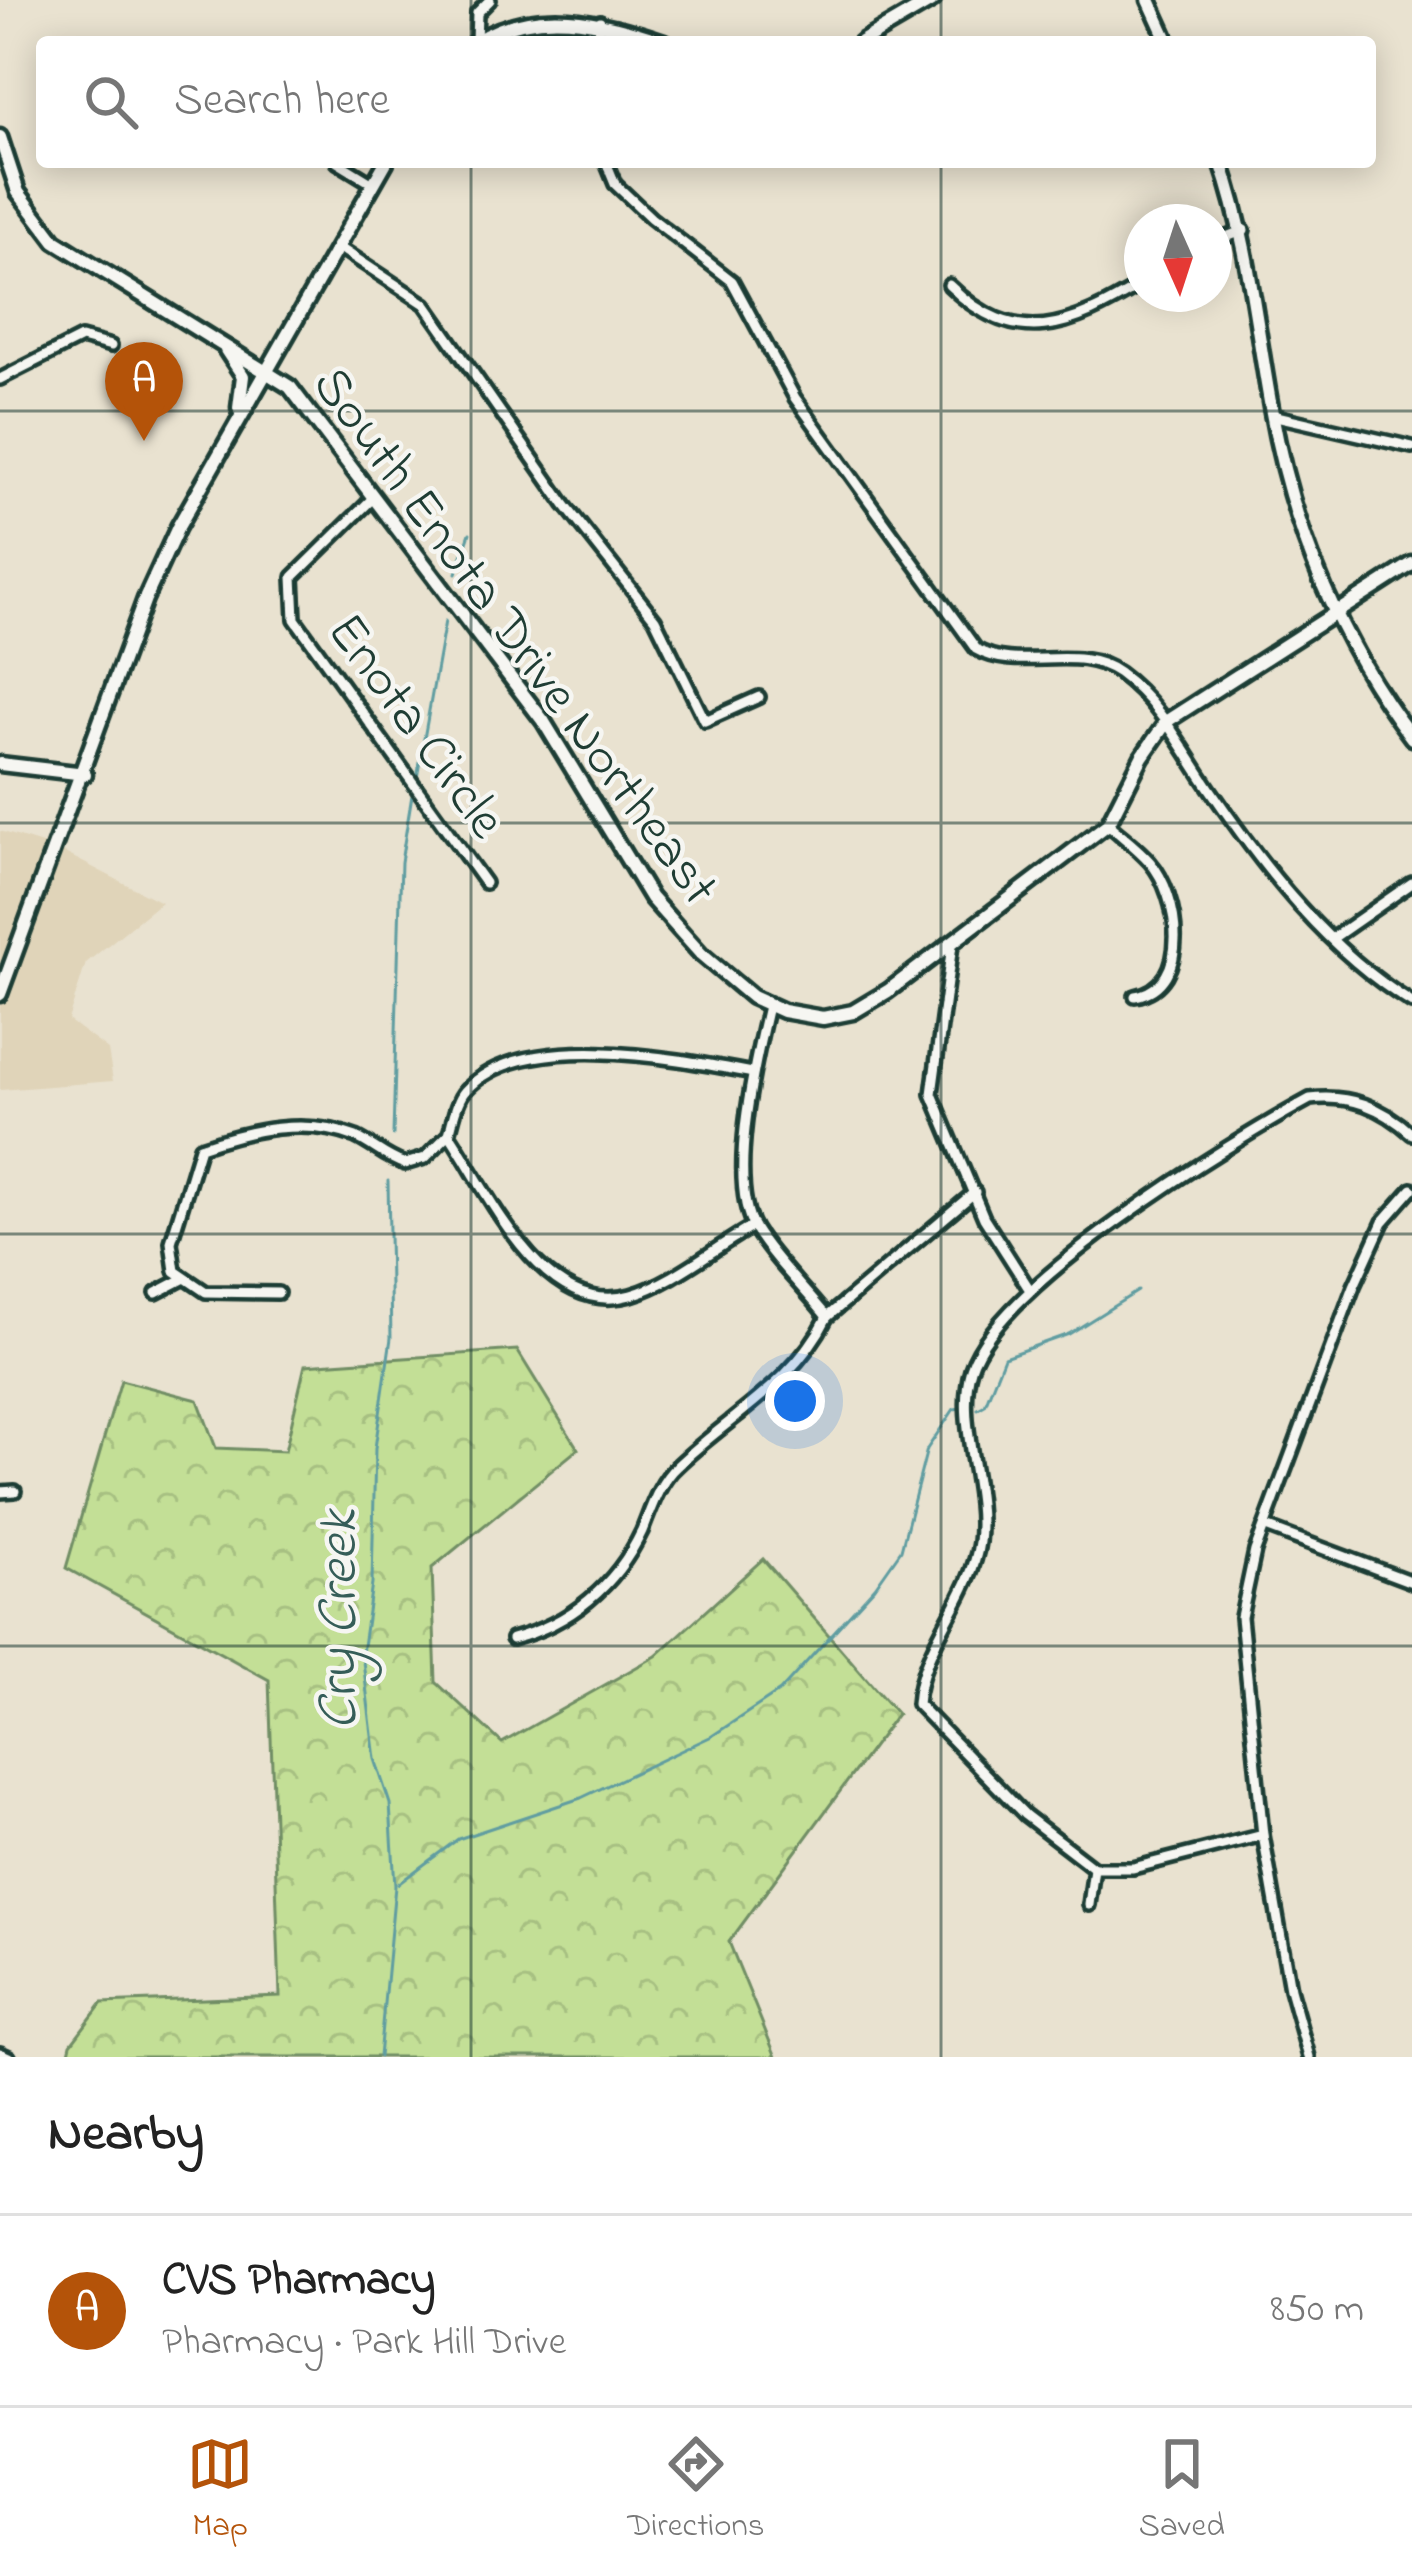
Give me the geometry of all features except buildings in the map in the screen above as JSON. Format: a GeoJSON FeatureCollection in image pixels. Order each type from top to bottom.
{"type":"FeatureCollection","features":[{"type":"Feature","properties":{"kind":"street"},"geometry":{"type":"LineString","coordinates":[[475,36],[477,13],[490,0]]}},
{"type":"Feature","properties":{"kind":"street"},"geometry":{"type":"LineString","coordinates":[[871,36],[933,0]]}},
{"type":"Feature","properties":{"kind":"street"},"geometry":{"type":"LineString","coordinates":[[1149,0],[1165,36]]}},
{"type":"Feature","properties":{"kind":"street"},"geometry":{"type":"LineString","coordinates":[[485,36],[535,20],[601,21],[646,36]]}},
{"type":"Feature","properties":{"kind":"street"},"geometry":{"type":"LineString","coordinates":[[598,36],[601,21]]}},
{"type":"Feature","properties":{"kind":"street","name":"South Enota Drive Northeast"},"geometry":{"type":"LineString","coordinates":[[0,136],[4,162],[18,192],[55,241],[290,387],[544,722],[651,898],[701,954],[768,1006],[823,1018],[853,1012],[952,945],[1108,824]]}},
{"type":"Feature","properties":{"kind":"street"},"geometry":{"type":"LineString","coordinates":[[347,168],[373,184]]}},
{"type":"Feature","properties":{"kind":"street"},"geometry":{"type":"LineString","coordinates":[[0,994],[146,599],[238,416],[382,168]]}},
{"type":"Feature","properties":{"kind":"street"},"geometry":{"type":"LineString","coordinates":[[608,168],[615,184],[651,218],[732,281],[796,398],[976,649],[1002,656],[1100,662],[1136,687],[1167,722],[1257,856],[1381,984],[1412,1003]]}},
{"type":"Feature","properties":{"kind":"street"},"geometry":{"type":"LineString","coordinates":[[1223,168],[1244,230],[1272,415],[1302,536],[1371,679],[1412,737]]}},
{"type":"Feature","properties":{"kind":"street"},"geometry":{"type":"LineString","coordinates":[[1232,235],[1244,230]]}},
{"type":"Feature","properties":{"kind":"street"},"geometry":{"type":"LineString","coordinates":[[340,248],[425,304],[565,506],[655,619],[705,722],[759,697]]}},
{"type":"Feature","properties":{"kind":"street"},"geometry":{"type":"LineString","coordinates":[[949,284],[991,316],[1032,327],[1093,314],[1124,295]]}},
{"type":"Feature","properties":{"kind":"street"},"geometry":{"type":"LineString","coordinates":[[0,379],[81,338],[111,346]]}},
{"type":"Feature","properties":{"kind":"street"},"geometry":{"type":"LineString","coordinates":[[217,341],[234,357],[243,376],[238,416]]}},
{"type":"Feature","properties":{"kind":"street"},"geometry":{"type":"LineString","coordinates":[[1272,415],[1412,447]]}},
{"type":"Feature","properties":{"kind":"street","name":"Enota Circle"},"geometry":{"type":"LineString","coordinates":[[372,499],[293,577],[295,619],[485,884]]}},
{"type":"Feature","properties":{"kind":"street"},"geometry":{"type":"LineString","coordinates":[[1135,996],[1148,994],[1162,981],[1176,951],[1154,865],[1108,824],[1142,757],[1167,722],[1412,564]]}},
{"type":"Feature","properties":{"kind":"street"},"geometry":{"type":"LineString","coordinates":[[0,764],[85,774]]}},
{"type":"Feature","properties":{"kind":"street"},"geometry":{"type":"LineString","coordinates":[[1333,938],[1412,884]]}},
{"type":"Feature","properties":{"kind":"street"},"geometry":{"type":"LineString","coordinates":[[952,945],[930,1085],[984,1218],[1028,1287]]}},
{"type":"Feature","properties":{"kind":"street"},"geometry":{"type":"LineString","coordinates":[[768,1006],[753,1072],[745,1191],[753,1226],[827,1317]]}},
{"type":"Feature","properties":{"kind":"street"},"geometry":{"type":"LineString","coordinates":[[278,1293],[206,1292],[175,1271],[171,1242],[200,1147],[230,1135],[318,1126],[358,1138],[405,1164],[425,1158],[448,1134],[462,1094],[491,1069],[537,1057],[672,1058],[753,1072]]}},
{"type":"Feature","properties":{"kind":"street"},"geometry":{"type":"LineString","coordinates":[[1264,1835],[1132,1868],[1094,1868],[1025,1815],[917,1704],[918,1690],[979,1546],[980,1495],[968,1395],[971,1370],[995,1323],[1028,1287],[1310,1099],[1328,1097],[1372,1106],[1412,1134]]}},
{"type":"Feature","properties":{"kind":"street"},"geometry":{"type":"LineString","coordinates":[[448,1134],[542,1272],[582,1295],[634,1294],[753,1226]]}},
{"type":"Feature","properties":{"kind":"street"},"geometry":{"type":"LineString","coordinates":[[1309,2057],[1291,1989],[1264,1835],[1241,1617],[1266,1526],[1370,1250],[1383,1222],[1412,1189]]}},
{"type":"Feature","properties":{"kind":"street"},"geometry":{"type":"LineString","coordinates":[[512,1639],[549,1629],[613,1580],[667,1476],[777,1381],[814,1343],[827,1317],[975,1192]]}},
{"type":"Feature","properties":{"kind":"street"},"geometry":{"type":"LineString","coordinates":[[156,1293],[183,1279]]}},
{"type":"Feature","properties":{"kind":"street"},"geometry":{"type":"LineString","coordinates":[[0,1492],[15,1491]]}},
{"type":"Feature","properties":{"kind":"street"},"geometry":{"type":"LineString","coordinates":[[1266,1526],[1412,1582]]}},
{"type":"Feature","properties":{"kind":"street"},"geometry":{"type":"LineString","coordinates":[[1089,1905],[1094,1868]]}},
{"type":"Feature","properties":{"kind":"shaded area"},"geometry":{"type":"Polygon","coordinates":[[[0,831],[55,848],[161,902],[86,963],[68,1020],[108,1050],[113,1081],[0,1090],[0,831]]]}},
{"type":"Feature","properties":{"kind":"green space"},"geometry":{"type":"Polygon","coordinates":[[[517,1350],[578,1449],[432,1568],[436,1682],[502,1743],[656,1656],[763,1559],[897,1714],[729,1942],[776,2057],[68,2057],[71,2044],[102,2003],[280,1996],[269,1680],[66,1568],[121,1380],[198,1400],[216,1448],[285,1451],[305,1365],[517,1350]]]}},
{"type":"Feature","properties":{"kind":"waterway","name":"Cry Creek"},"geometry":{"type":"LineString","coordinates":[[456,573],[470,533]]}},
{"type":"Feature","properties":{"kind":"waterway","name":"Cry Creek"},"geometry":{"type":"LineString","coordinates":[[417,778],[445,621]]}},
{"type":"Feature","properties":{"kind":"waterway","name":"Cry Creek"},"geometry":{"type":"LineString","coordinates":[[393,1135],[401,862],[412,795]]}},
{"type":"Feature","properties":{"kind":"waterway","name":"Cry Creek"},"geometry":{"type":"LineString","coordinates":[[379,2057],[395,1886],[390,1804],[375,1759],[362,1653],[372,1584],[375,1448],[391,1338],[388,1181]]}},
{"type":"Feature","properties":{"kind":"waterway"},"geometry":{"type":"LineString","coordinates":[[978,1409],[985,1405],[1004,1357],[1069,1334],[1138,1291]]}},
{"type":"Feature","properties":{"kind":"waterway"},"geometry":{"type":"LineString","coordinates":[[398,1884],[458,1839],[581,1798],[712,1736],[780,1691],[875,1587],[901,1550],[927,1449],[954,1409],[961,1408]]}},
{"type":"Feature","properties":{"kind":"place","name":"CVS Pharmacy"},"geometry":{"type":"Point","coordinates":[144,441]}}]}
